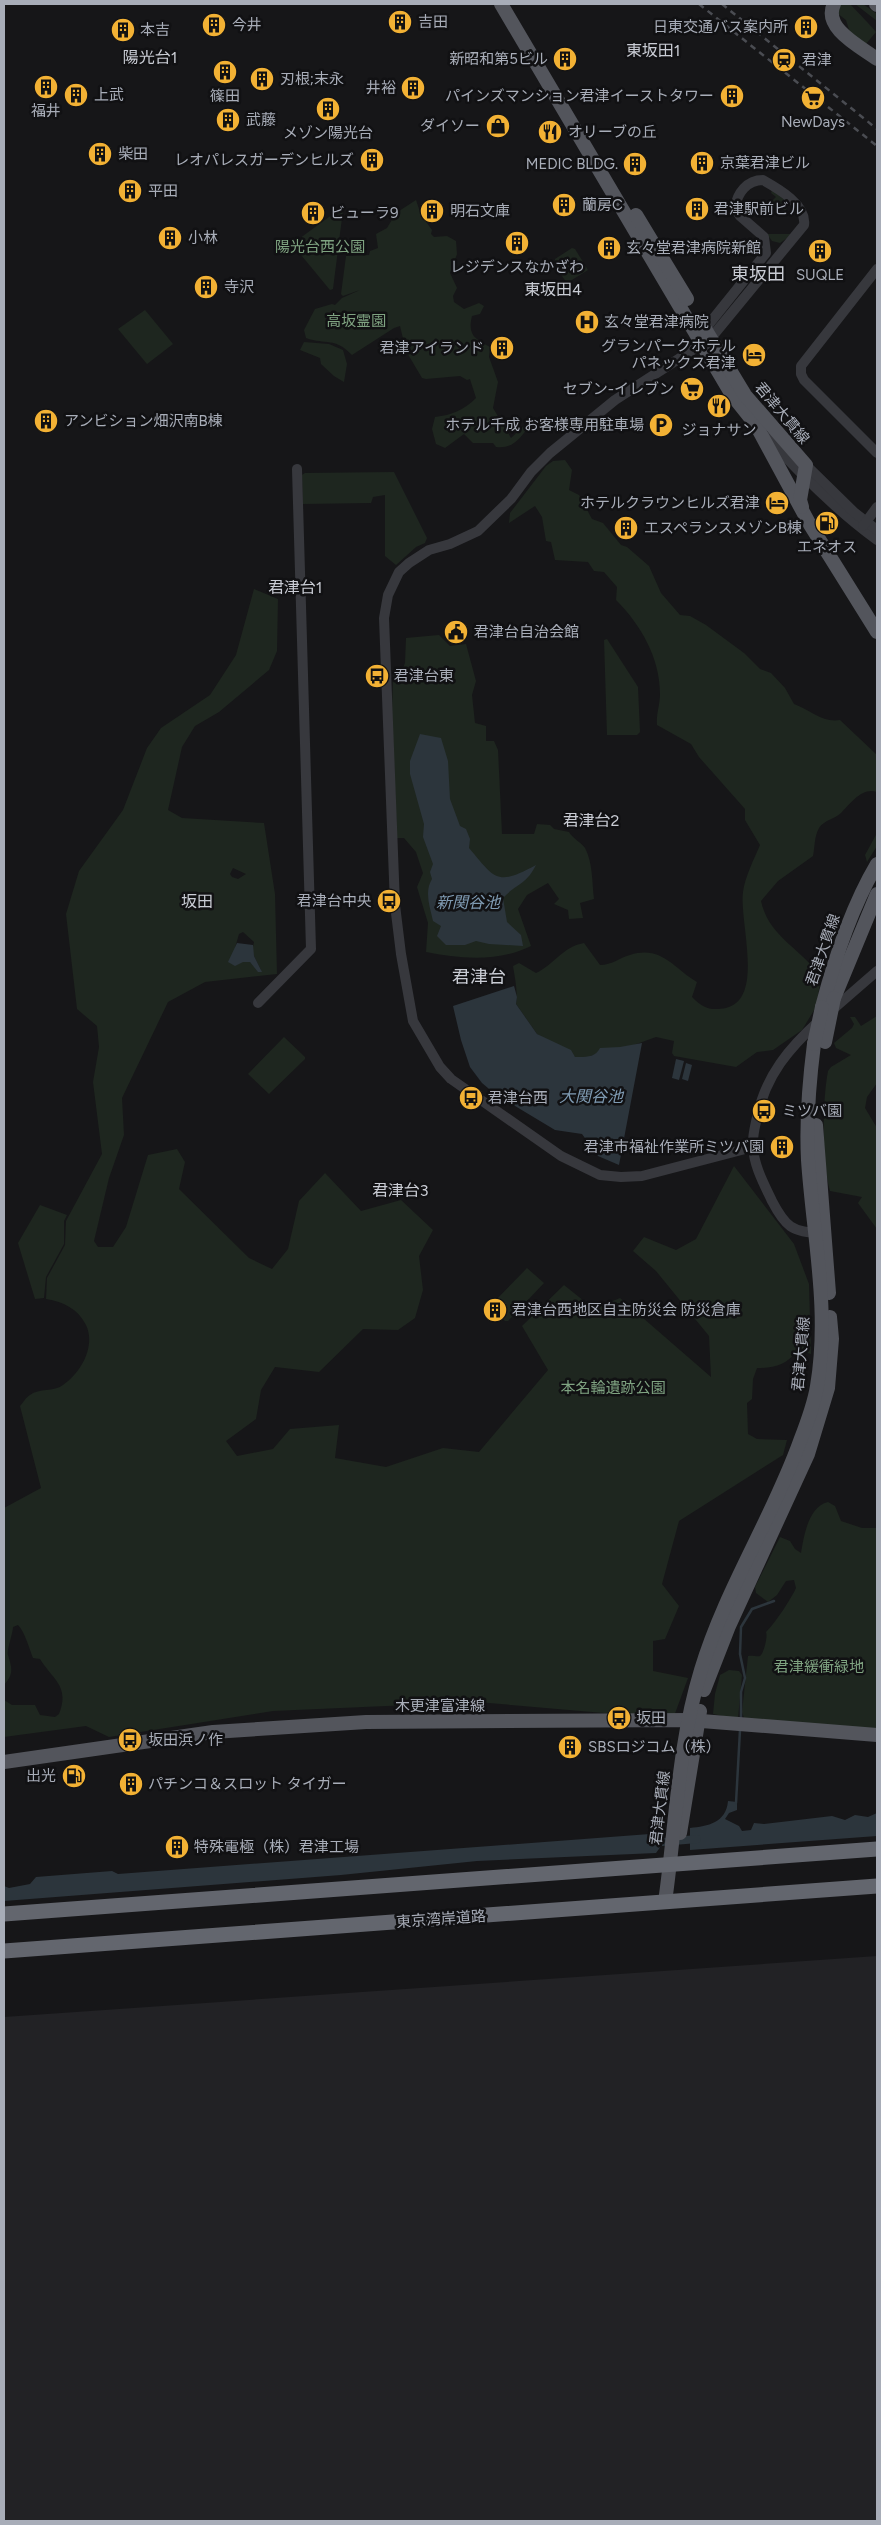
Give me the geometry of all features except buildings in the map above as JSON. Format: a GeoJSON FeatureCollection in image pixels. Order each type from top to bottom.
{"type":"FeatureCollection","features":[{"type":"Feature","properties":{"kind":"highway"},"geometry":{"type":"LineString","coordinates":[[4,1914],[672,1857],[877,1849]]}},
{"type":"Feature","properties":{"kind":"highway","name":"東京湾岸道路"},"geometry":{"type":"LineString","coordinates":[[4,1951],[877,1886]]}},
{"type":"Feature","properties":{"kind":"main road","name":"君津大貫線"},"geometry":{"type":"LineString","coordinates":[[500,4],[706,337],[745,395],[805,471],[800,500],[803,512]]}},
{"type":"Feature","properties":{"kind":"main road","name":"君津大貫線"},"geometry":{"type":"LineString","coordinates":[[510,4],[706,337],[732,395],[756,425],[803,512],[877,632]]}},
{"type":"Feature","properties":{"kind":"main road"},"geometry":{"type":"LineString","coordinates":[[834,4],[831,16],[834,25],[877,59]]}},
{"type":"Feature","properties":{"kind":"main road","name":"君津大貫線"},"geometry":{"type":"LineString","coordinates":[[665,1902],[694,1720],[715,1660],[808,1454],[825,1400],[832,1339],[820,1233],[808,1158],[808,1120],[819,1043],[822,1006],[844,936],[863,890],[877,864]]}},
{"type":"Feature","properties":{"kind":"main road","name":"君津大貫線"},"geometry":{"type":"LineString","coordinates":[[819,1043],[834,998],[877,894]]}},
{"type":"Feature","properties":{"kind":"main road","name":"木更津富津線"},"geometry":{"type":"LineString","coordinates":[[4,1762],[213,1732],[366,1722],[694,1720],[877,1735]]}},
{"type":"Feature","properties":{"kind":"street"},"geometry":{"type":"LineString","coordinates":[[706,337],[766,253],[764,238],[740,216],[735,208],[738,197],[750,182],[763,180],[804,212],[804,225],[706,337],[615,400],[550,453],[483,527],[450,544],[429,550],[409,563],[393,582],[388,595],[384,618],[394,904],[413,1021],[440,1067],[458,1083],[560,1156],[600,1175],[621,1177],[642,1176],[753,1147]]}},
{"type":"Feature","properties":{"kind":"street"},"geometry":{"type":"LineString","coordinates":[[877,271],[805,358],[801,368],[804,380],[877,453]]}},
{"type":"Feature","properties":{"kind":"street"},"geometry":{"type":"LineString","coordinates":[[756,425],[805,471],[826,487],[877,540]]}},
{"type":"Feature","properties":{"kind":"street"},"geometry":{"type":"LineString","coordinates":[[258,1003],[311,949],[297,469]]}},
{"type":"Feature","properties":{"kind":"street"},"geometry":{"type":"LineString","coordinates":[[864,525],[877,507]]}},
{"type":"Feature","properties":{"kind":"street"},"geometry":{"type":"LineString","coordinates":[[864,525],[877,530]]}},
{"type":"Feature","properties":{"kind":"street"},"geometry":{"type":"LineString","coordinates":[[820,1233],[805,1233],[792,1228],[781,1217],[759,1171],[753,1147],[760,1104],[768,1082],[780,1061],[800,1039],[877,971]]}},
{"type":"Feature","properties":{"kind":"shaded area"},"geometry":{"type":"Polygon","coordinates":[[[877,1956],[877,2521],[4,2521],[4,2017],[877,1956]]]}},
{"type":"Feature","properties":{"kind":"green space"},"geometry":{"type":"Polygon","coordinates":[[[839,4],[850,4],[876,32],[865,45],[850,33],[846,20],[837,13],[839,4]]]}},
{"type":"Feature","properties":{"kind":"green space"},"geometry":{"type":"Polygon","coordinates":[[[855,4],[863,4],[877,14],[877,21],[855,4]]]}},
{"type":"Feature","properties":{"kind":"green space"},"geometry":{"type":"Polygon","coordinates":[[[772,190],[790,204],[785,211],[772,201],[776,197],[771,193],[772,190]]]}},
{"type":"Feature","properties":{"kind":"green space","name":"高坂霊園"},"geometry":{"type":"Polygon","coordinates":[[[416,200],[421,215],[432,230],[431,234],[434,237],[447,236],[456,241],[457,254],[450,273],[457,288],[453,296],[454,302],[464,309],[479,303],[484,306],[480,314],[472,316],[471,328],[477,339],[490,347],[489,357],[498,382],[493,408],[511,438],[527,423],[530,425],[516,442],[508,446],[496,447],[493,443],[473,443],[464,434],[445,448],[436,444],[432,429],[435,417],[457,411],[467,406],[476,398],[470,379],[467,380],[460,376],[422,378],[406,351],[400,326],[352,355],[346,349],[335,344],[306,338],[304,330],[315,309],[332,304],[335,305],[342,298],[360,290],[343,296],[341,294],[346,256],[369,255],[370,251],[378,248],[376,234],[387,228],[396,213],[416,200]]]}},
{"type":"Feature","properties":{"kind":"green space","name":"陽光台西公園"},"geometry":{"type":"Polygon","coordinates":[[[340,209],[343,210],[333,289],[330,290],[292,244],[340,209]]]}},
{"type":"Feature","properties":{"kind":"green space"},"geometry":{"type":"Polygon","coordinates":[[[767,234],[793,234],[780,243],[772,241],[767,234]]]}},
{"type":"Feature","properties":{"kind":"green space"},"geometry":{"type":"Polygon","coordinates":[[[572,248],[575,249],[588,270],[567,283],[554,265],[555,259],[572,248]]]}},
{"type":"Feature","properties":{"kind":"green space"},"geometry":{"type":"Polygon","coordinates":[[[145,310],[173,344],[147,364],[118,329],[145,310]]]}},
{"type":"Feature","properties":{"kind":"green space"},"geometry":{"type":"Polygon","coordinates":[[[304,342],[329,344],[343,350],[347,364],[344,382],[321,364],[320,358],[300,350],[304,342]]]}},
{"type":"Feature","properties":{"kind":"green space"},"geometry":{"type":"Polygon","coordinates":[[[565,460],[572,470],[569,490],[579,495],[592,519],[603,523],[621,545],[627,547],[649,566],[661,593],[680,615],[690,616],[706,625],[744,653],[760,669],[771,673],[785,688],[794,704],[822,718],[840,720],[877,755],[877,792],[872,791],[862,794],[839,815],[821,825],[816,835],[813,856],[778,881],[761,901],[771,925],[814,968],[821,978],[816,1007],[802,1030],[773,1050],[757,1052],[736,1067],[674,1056],[672,1053],[674,1041],[656,1037],[589,1057],[575,1057],[537,1034],[516,1004],[513,966],[519,963],[536,973],[570,948],[584,943],[600,965],[641,953],[651,953],[667,960],[697,982],[692,997],[707,1008],[726,1008],[738,1002],[745,990],[748,958],[743,892],[760,845],[745,820],[745,809],[699,757],[691,744],[657,725],[660,694],[657,668],[641,631],[616,600],[617,587],[604,572],[594,571],[588,562],[555,560],[551,542],[546,541],[542,517],[535,506],[509,523],[510,513],[546,466],[553,461],[565,460]]]}},
{"type":"Feature","properties":{"kind":"green space"},"geometry":{"type":"Polygon","coordinates":[[[394,472],[427,538],[425,543],[416,547],[396,565],[385,556],[385,495],[373,497],[371,503],[303,504],[302,475],[305,473],[394,472]]]}},
{"type":"Feature","properties":{"kind":"green space","name":"本名輪遺跡公園"},"geometry":{"type":"Polygon","coordinates":[[[254,589],[278,599],[277,651],[269,670],[219,712],[195,726],[182,747],[168,810],[182,818],[264,823],[275,894],[277,974],[205,982],[168,1002],[122,1098],[124,1135],[109,1178],[94,1241],[98,1247],[113,1247],[126,1227],[148,1155],[177,1149],[185,1162],[179,1189],[249,1258],[272,1269],[288,1249],[299,1201],[325,1173],[361,1211],[401,1200],[433,1230],[419,1256],[423,1290],[415,1318],[398,1330],[363,1329],[319,1372],[275,1367],[261,1390],[256,1419],[226,1441],[237,1456],[273,1449],[290,1429],[339,1425],[335,1458],[386,1467],[443,1448],[479,1452],[548,1370],[522,1326],[564,1285],[594,1309],[620,1298],[711,1377],[709,1336],[656,1271],[633,1251],[644,1237],[676,1250],[696,1239],[734,1166],[794,1244],[809,1284],[811,1354],[797,1350],[780,1365],[757,1368],[753,1379],[752,1399],[747,1403],[748,1434],[757,1439],[787,1440],[783,1455],[679,1521],[662,1584],[679,1606],[665,1639],[653,1641],[653,1671],[688,1678],[673,1719],[477,1702],[273,1711],[109,1737],[86,1726],[4,1737],[4,1700],[12,1705],[35,1705],[40,1715],[55,1717],[59,1714],[62,1704],[61,1690],[58,1684],[40,1659],[33,1658],[25,1636],[18,1625],[13,1627],[8,1653],[11,1671],[4,1685],[4,1508],[41,1488],[20,1406],[27,1397],[34,1393],[59,1387],[70,1380],[76,1374],[85,1358],[89,1342],[89,1333],[86,1325],[75,1311],[64,1304],[46,1299],[47,1278],[65,1245],[66,1221],[102,1154],[93,1082],[99,1047],[97,1026],[77,1009],[66,914],[79,871],[123,810],[147,748],[161,728],[210,695],[236,655],[254,589]],[[233,868],[230,874],[232,877],[238,879],[246,874],[233,868]],[[243,932],[239,934],[235,948],[243,962],[250,962],[261,970],[252,952],[254,942],[243,932]]]}},
{"type":"Feature","properties":{"kind":"green space"},"geometry":{"type":"Polygon","coordinates":[[[439,635],[450,646],[466,644],[476,681],[472,695],[475,723],[486,726],[486,741],[494,741],[498,750],[502,834],[534,834],[537,824],[550,825],[554,829],[569,832],[585,848],[590,860],[594,899],[580,903],[583,918],[569,919],[568,910],[554,904],[559,899],[548,883],[527,895],[518,909],[531,946],[506,955],[480,958],[426,952],[428,923],[417,887],[423,873],[416,852],[404,838],[397,838],[392,714],[393,674],[400,675],[405,663],[406,638],[439,635]]]}},
{"type":"Feature","properties":{"kind":"green space"},"geometry":{"type":"Polygon","coordinates":[[[607,639],[638,687],[640,732],[637,735],[607,735],[604,640],[607,639]]]}},
{"type":"Feature","properties":{"kind":"green space"},"geometry":{"type":"Polygon","coordinates":[[[877,833],[877,846],[867,862],[865,855],[877,833]]]}},
{"type":"Feature","properties":{"kind":"green space"},"geometry":{"type":"Polygon","coordinates":[[[877,1016],[877,1083],[867,1097],[865,1108],[877,1128],[877,1229],[858,1203],[862,1197],[830,1191],[825,1164],[824,1132],[828,1071],[831,1067],[851,1055],[836,1048],[834,1043],[852,1028],[854,1024],[850,1017],[855,1017],[861,1026],[877,1016]]]}},
{"type":"Feature","properties":{"kind":"green space"},"geometry":{"type":"Polygon","coordinates":[[[284,1037],[305,1059],[269,1094],[248,1074],[284,1037]]]}},
{"type":"Feature","properties":{"kind":"green space"},"geometry":{"type":"Polygon","coordinates":[[[40,1205],[67,1215],[64,1221],[64,1244],[46,1277],[44,1298],[35,1299],[18,1243],[40,1205]]]}},
{"type":"Feature","properties":{"kind":"green space"},"geometry":{"type":"Polygon","coordinates":[[[527,1268],[544,1283],[508,1321],[505,1321],[490,1306],[527,1268]]]}},
{"type":"Feature","properties":{"kind":"green space","name":"君津緩衝緑地"},"geometry":{"type":"Polygon","coordinates":[[[828,1502],[835,1506],[841,1521],[862,1528],[877,1528],[877,1730],[744,1718],[742,1712],[748,1656],[760,1656],[766,1641],[766,1632],[783,1610],[796,1588],[794,1580],[786,1581],[777,1595],[768,1602],[756,1593],[755,1587],[780,1537],[790,1541],[795,1549],[801,1553],[811,1516],[821,1505],[828,1502]]]}},
{"type":"Feature","properties":{"kind":"green space"},"geometry":{"type":"Polygon","coordinates":[[[729,1670],[739,1671],[742,1675],[738,1719],[713,1714],[715,1694],[720,1675],[729,1670]]]}},
{"type":"Feature","properties":{"kind":"water","name":"新関谷池"},"geometry":{"type":"Polygon","coordinates":[[[420,734],[441,738],[448,761],[450,799],[460,826],[466,829],[470,839],[469,848],[485,867],[498,876],[505,877],[513,876],[536,865],[525,880],[503,898],[507,922],[521,935],[523,946],[489,944],[476,941],[465,945],[446,945],[437,936],[441,926],[433,921],[428,894],[432,879],[430,872],[433,864],[423,837],[424,824],[410,774],[410,761],[420,734]]]}},
{"type":"Feature","properties":{"kind":"water"},"geometry":{"type":"Polygon","coordinates":[[[237,943],[253,945],[254,956],[262,972],[258,972],[250,962],[243,962],[235,966],[228,962],[237,943]]]}},
{"type":"Feature","properties":{"kind":"water","name":"大関谷池"},"geometry":{"type":"Polygon","coordinates":[[[514,986],[517,997],[516,1004],[537,1034],[571,1050],[575,1057],[593,1055],[600,1048],[642,1043],[619,1165],[598,1156],[582,1134],[555,1130],[495,1094],[482,1083],[470,1067],[453,1006],[514,986]]]}},
{"type":"Feature","properties":{"kind":"water"},"geometry":{"type":"Polygon","coordinates":[[[676,1059],[684,1061],[679,1080],[672,1078],[676,1059]]]}},
{"type":"Feature","properties":{"kind":"water"},"geometry":{"type":"Polygon","coordinates":[[[686,1063],[692,1065],[688,1081],[682,1079],[686,1063]]]}},
{"type":"Feature","properties":{"kind":"water"},"geometry":{"type":"Polygon","coordinates":[[[728,1801],[737,1802],[737,1810],[729,1813],[725,1819],[739,1826],[742,1831],[751,1830],[754,1823],[764,1824],[832,1816],[845,1820],[855,1815],[868,1817],[877,1813],[877,1836],[690,1850],[690,1828],[703,1826],[720,1819],[727,1808],[728,1801]]]}},
{"type":"Feature","properties":{"kind":"water"},"geometry":{"type":"Polygon","coordinates":[[[663,1833],[661,1846],[656,1853],[477,1861],[341,1875],[4,1901],[4,1886],[9,1888],[30,1884],[36,1877],[112,1871],[118,1874],[663,1833]]]}},
{"type":"Feature","properties":{"kind":"waterway"},"geometry":{"type":"LineString","coordinates":[[741,1719],[741,1692],[745,1678],[740,1654],[741,1627],[752,1609],[774,1601]]}},
{"type":"Feature","properties":{"kind":"waterway"},"geometry":{"type":"LineString","coordinates":[[736,1803],[740,1730]]}},
{"type":"Feature","properties":{"kind":"waterway"},"geometry":{"type":"LineString","coordinates":[[651,1843],[697,1839]]}},
{"type":"Feature","properties":{"kind":"railway"},"geometry":{"type":"LineString","coordinates":[[699,4],[877,146]]}},
{"type":"Feature","properties":{"kind":"railway"},"geometry":{"type":"LineString","coordinates":[[722,4],[877,129]]}},
{"type":"Feature","properties":{"kind":"place","name":"吉田"},"geometry":{"type":"Point","coordinates":[400,22]}},
{"type":"Feature","properties":{"kind":"place","name":"今井"},"geometry":{"type":"Point","coordinates":[214,25]}},
{"type":"Feature","properties":{"kind":"place","name":"日東交通バス案内所"},"geometry":{"type":"Point","coordinates":[806,27]}},
{"type":"Feature","properties":{"kind":"place","name":"本吉"},"geometry":{"type":"Point","coordinates":[123,30]}},
{"type":"Feature","properties":{"kind":"place","name":"新昭和第5ビル"},"geometry":{"type":"Point","coordinates":[565,59]}},
{"type":"Feature","properties":{"kind":"place","name":"君津"},"geometry":{"type":"Point","coordinates":[784,60]}},
{"type":"Feature","properties":{"kind":"place","name":"篠田"},"geometry":{"type":"Point","coordinates":[225,72]}},
{"type":"Feature","properties":{"kind":"place","name":"刃根;末永"},"geometry":{"type":"Point","coordinates":[262,79]}},
{"type":"Feature","properties":{"kind":"place","name":"福井"},"geometry":{"type":"Point","coordinates":[46,87]}},
{"type":"Feature","properties":{"kind":"place","name":"井裕"},"geometry":{"type":"Point","coordinates":[413,88]}},
{"type":"Feature","properties":{"kind":"place","name":"上武"},"geometry":{"type":"Point","coordinates":[76,95]}},
{"type":"Feature","properties":{"kind":"place","name":"パインズマンション君津イーストタワー"},"geometry":{"type":"Point","coordinates":[732,96]}},
{"type":"Feature","properties":{"kind":"place","name":"NewDays"},"geometry":{"type":"Point","coordinates":[813,98]}},
{"type":"Feature","properties":{"kind":"place","name":"メゾン陽光台"},"geometry":{"type":"Point","coordinates":[328,109]}},
{"type":"Feature","properties":{"kind":"place","name":"武藤"},"geometry":{"type":"Point","coordinates":[228,120]}},
{"type":"Feature","properties":{"kind":"place","name":"ダイソー"},"geometry":{"type":"Point","coordinates":[498,126]}},
{"type":"Feature","properties":{"kind":"place","name":"オリーブの丘"},"geometry":{"type":"Point","coordinates":[550,132]}},
{"type":"Feature","properties":{"kind":"place","name":"柴田"},"geometry":{"type":"Point","coordinates":[100,154]}},
{"type":"Feature","properties":{"kind":"place","name":"レオパレスガーデンヒルズ"},"geometry":{"type":"Point","coordinates":[372,160]}},
{"type":"Feature","properties":{"kind":"place","name":"京葉君津ビル"},"geometry":{"type":"Point","coordinates":[702,163]}},
{"type":"Feature","properties":{"kind":"place","name":"MEDIC BLDG."},"geometry":{"type":"Point","coordinates":[635,164]}},
{"type":"Feature","properties":{"kind":"place","name":"平田"},"geometry":{"type":"Point","coordinates":[130,191]}},
{"type":"Feature","properties":{"kind":"place","name":"蘭房C"},"geometry":{"type":"Point","coordinates":[564,205]}},
{"type":"Feature","properties":{"kind":"place","name":"君津駅前ビル"},"geometry":{"type":"Point","coordinates":[697,209]}},
{"type":"Feature","properties":{"kind":"place","name":"明石文庫"},"geometry":{"type":"Point","coordinates":[432,211]}},
{"type":"Feature","properties":{"kind":"place","name":"ビューラ9"},"geometry":{"type":"Point","coordinates":[313,213]}},
{"type":"Feature","properties":{"kind":"place","name":"小林"},"geometry":{"type":"Point","coordinates":[170,238]}},
{"type":"Feature","properties":{"kind":"place","name":"レジデンスなかざわ"},"geometry":{"type":"Point","coordinates":[517,243]}},
{"type":"Feature","properties":{"kind":"place","name":"玄々堂君津病院新館"},"geometry":{"type":"Point","coordinates":[609,248]}},
{"type":"Feature","properties":{"kind":"place","name":"SUQLE"},"geometry":{"type":"Point","coordinates":[820,251]}},
{"type":"Feature","properties":{"kind":"place","name":"寺沢"},"geometry":{"type":"Point","coordinates":[206,287]}},
{"type":"Feature","properties":{"kind":"place","name":"玄々堂君津病院"},"geometry":{"type":"Point","coordinates":[587,322]}},
{"type":"Feature","properties":{"kind":"place","name":"君津アイランド"},"geometry":{"type":"Point","coordinates":[502,348]}},
{"type":"Feature","properties":{"kind":"place","name":"グランパークホテル パネックス君津"},"geometry":{"type":"Point","coordinates":[754,355]}},
{"type":"Feature","properties":{"kind":"place","name":"セブン-イレブン"},"geometry":{"type":"Point","coordinates":[692,389]}},
{"type":"Feature","properties":{"kind":"place","name":"ジョナサン"},"geometry":{"type":"Point","coordinates":[719,406]}},
{"type":"Feature","properties":{"kind":"place","name":"アンビション畑沢南B棟"},"geometry":{"type":"Point","coordinates":[46,421]}},
{"type":"Feature","properties":{"kind":"place","name":"ホテル千成 お客様専用駐車場"},"geometry":{"type":"Point","coordinates":[661,425]}},
{"type":"Feature","properties":{"kind":"place","name":"ホテルクラウンヒルズ君津"},"geometry":{"type":"Point","coordinates":[777,503]}},
{"type":"Feature","properties":{"kind":"place","name":"エネオス"},"geometry":{"type":"Point","coordinates":[827,523]}},
{"type":"Feature","properties":{"kind":"place","name":"エスペランスメゾンB棟"},"geometry":{"type":"Point","coordinates":[626,528]}},
{"type":"Feature","properties":{"kind":"place","name":"君津台自治会館"},"geometry":{"type":"Point","coordinates":[456,632]}},
{"type":"Feature","properties":{"kind":"place","name":"君津台東"},"geometry":{"type":"Point","coordinates":[377,676]}},
{"type":"Feature","properties":{"kind":"place","name":"君津台中央"},"geometry":{"type":"Point","coordinates":[389,901]}},
{"type":"Feature","properties":{"kind":"place","name":"君津台西"},"geometry":{"type":"Point","coordinates":[471,1098]}},
{"type":"Feature","properties":{"kind":"place","name":"ミツバ園"},"geometry":{"type":"Point","coordinates":[764,1111]}},
{"type":"Feature","properties":{"kind":"place","name":"君津市福祉作業所ミツバ園"},"geometry":{"type":"Point","coordinates":[782,1147]}},
{"type":"Feature","properties":{"kind":"place","name":"君津台西地区自主防災会 防災倉庫"},"geometry":{"type":"Point","coordinates":[495,1310]}},
{"type":"Feature","properties":{"kind":"place","name":"坂田"},"geometry":{"type":"Point","coordinates":[619,1718]}},
{"type":"Feature","properties":{"kind":"place","name":"坂田浜ノ作"},"geometry":{"type":"Point","coordinates":[130,1740]}},
{"type":"Feature","properties":{"kind":"place","name":"SBSロジコム（株）"},"geometry":{"type":"Point","coordinates":[570,1747]}},
{"type":"Feature","properties":{"kind":"place","name":"出光"},"geometry":{"type":"Point","coordinates":[74,1776]}},
{"type":"Feature","properties":{"kind":"place","name":"パチンコ＆スロット タイガー"},"geometry":{"type":"Point","coordinates":[131,1784]}},
{"type":"Feature","properties":{"kind":"place","name":"特殊電極（株）君津工場"},"geometry":{"type":"Point","coordinates":[177,1847]}},
{"type":"Feature","properties":{"kind":"district","name":"東坂田1"},"geometry":{"type":"Point","coordinates":[653,50]}},
{"type":"Feature","properties":{"kind":"district","name":"陽光台1"},"geometry":{"type":"Point","coordinates":[150,57]}},
{"type":"Feature","properties":{"kind":"district","name":"東坂田"},"geometry":{"type":"Point","coordinates":[758,274]}},
{"type":"Feature","properties":{"kind":"district","name":"東坂田4"},"geometry":{"type":"Point","coordinates":[553,289]}},
{"type":"Feature","properties":{"kind":"district","name":"君津台1"},"geometry":{"type":"Point","coordinates":[295,587]}},
{"type":"Feature","properties":{"kind":"district","name":"君津台2"},"geometry":{"type":"Point","coordinates":[591,820]}},
{"type":"Feature","properties":{"kind":"district","name":"坂田"},"geometry":{"type":"Point","coordinates":[197,901]}},
{"type":"Feature","properties":{"kind":"district","name":"君津台"},"geometry":{"type":"Point","coordinates":[479,977]}},
{"type":"Feature","properties":{"kind":"district","name":"君津台3"},"geometry":{"type":"Point","coordinates":[400,1190]}}]}
